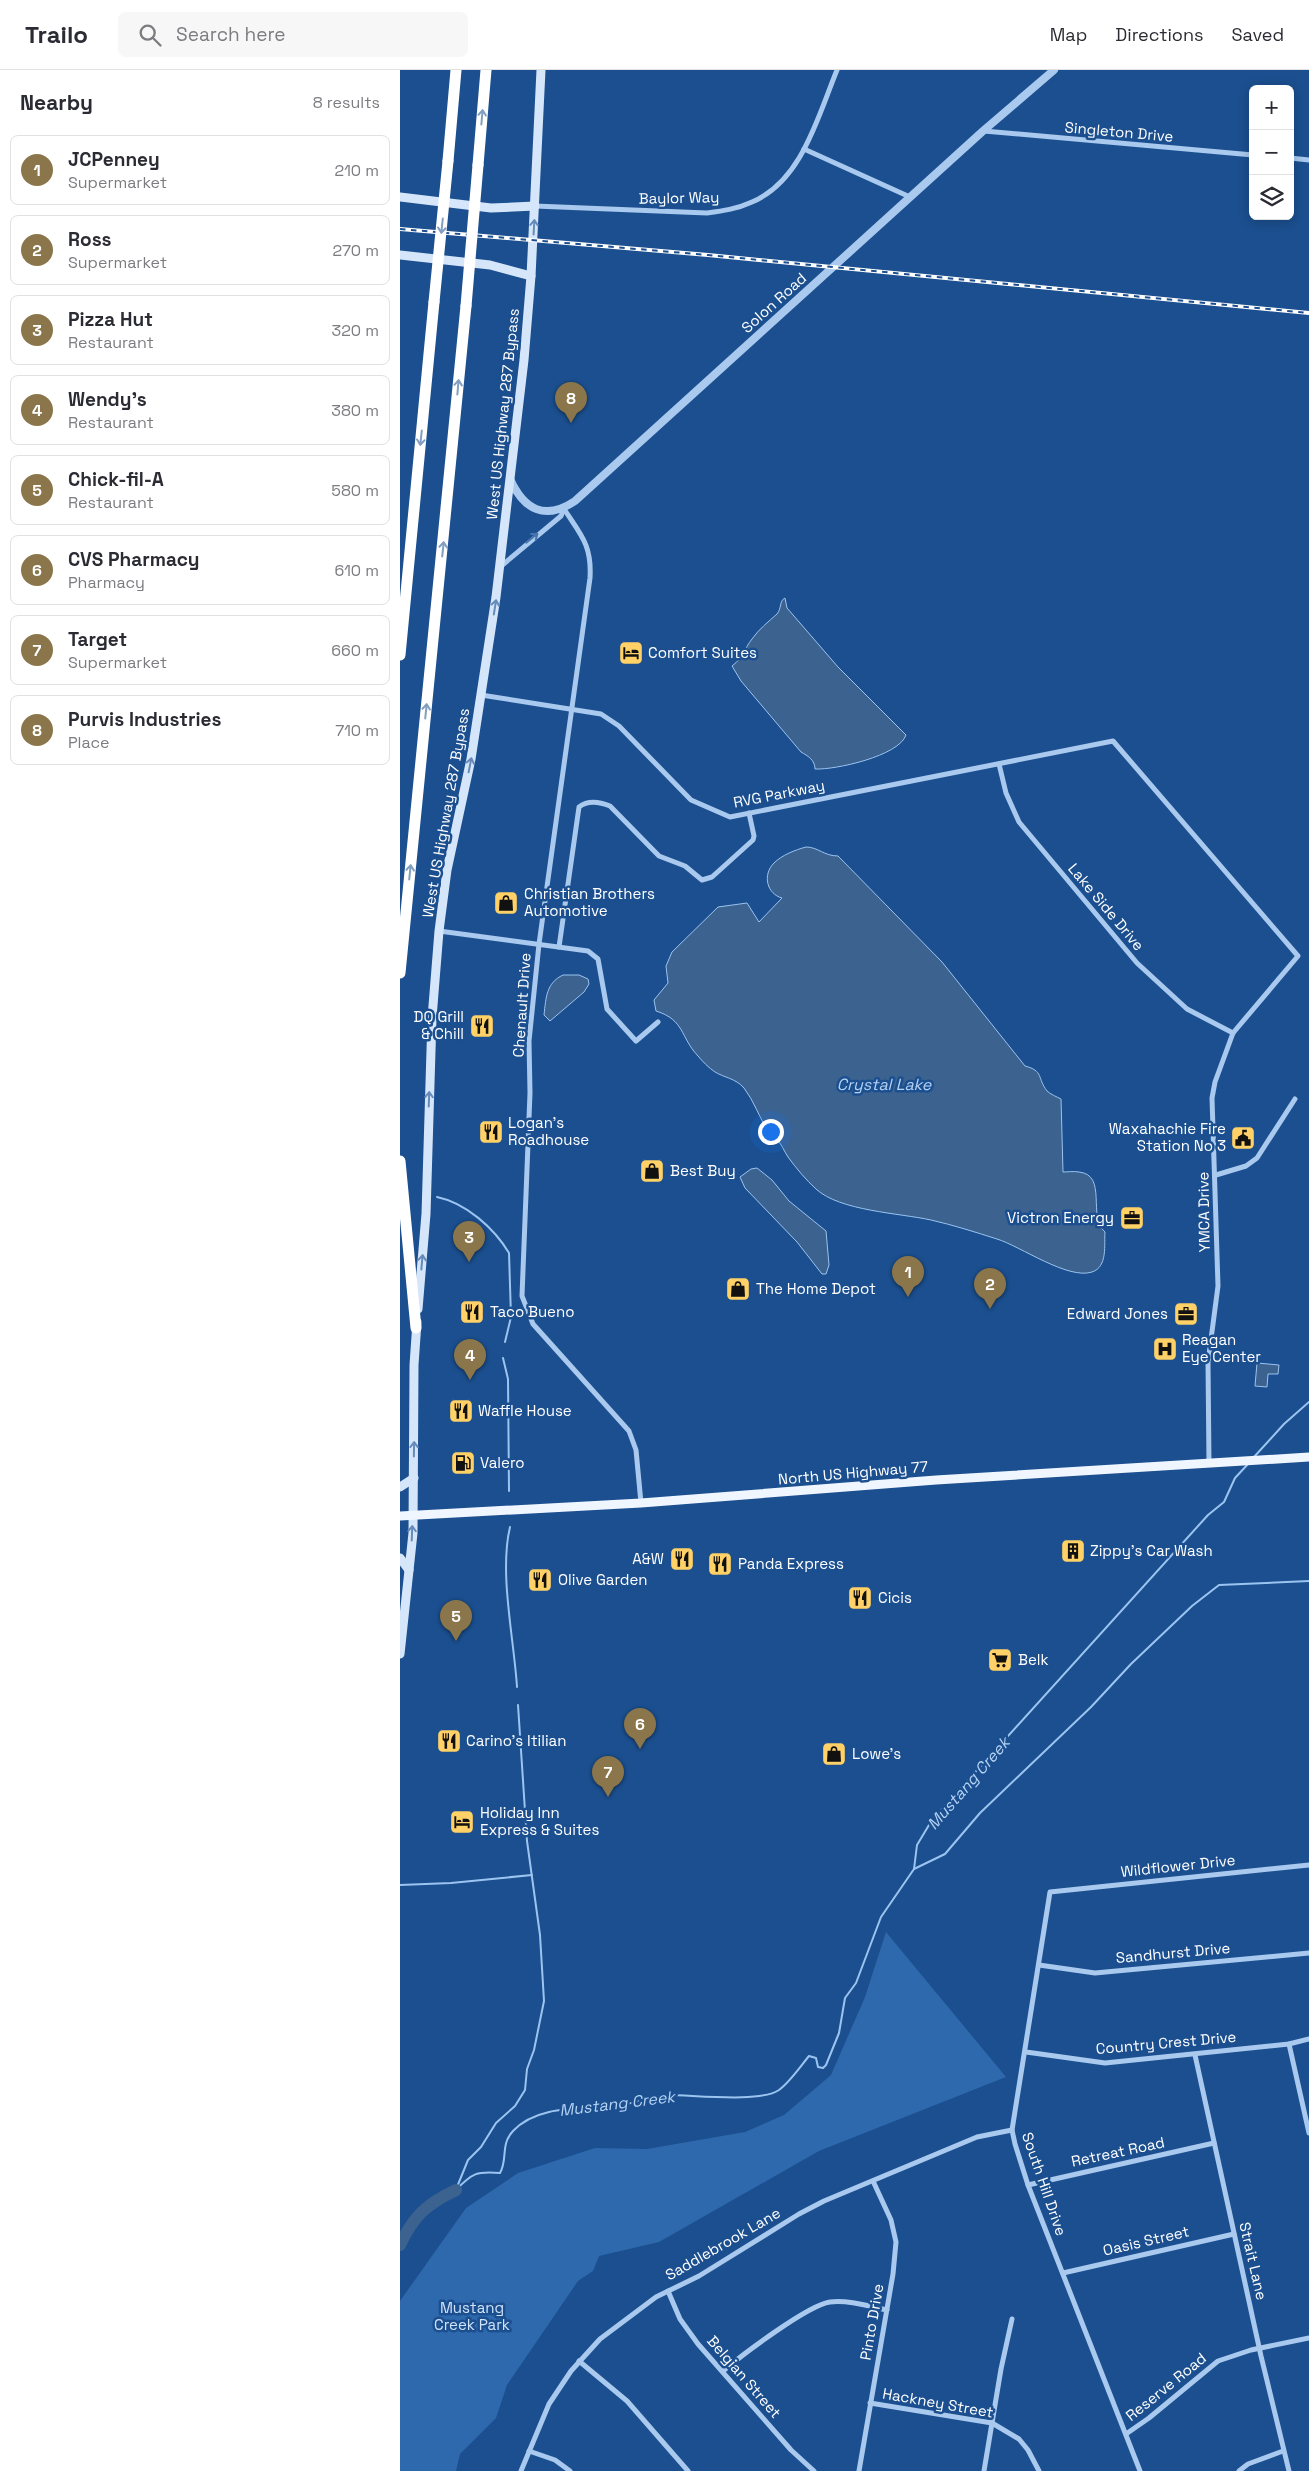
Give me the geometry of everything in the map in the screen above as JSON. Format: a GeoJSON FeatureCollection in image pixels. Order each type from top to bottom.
{"type":"FeatureCollection","features":[{"type":"Feature","properties":{"kind":"highway"},"geometry":{"type":"LineString","coordinates":[[400,656],[456,70]]}},
{"type":"Feature","properties":{"kind":"highway"},"geometry":{"type":"LineString","coordinates":[[400,973],[466,306],[486,70]]}},
{"type":"Feature","properties":{"kind":"highway"},"geometry":{"type":"LineString","coordinates":[[400,1161],[416,1328]]}},
{"type":"Feature","properties":{"kind":"main road","name":"West US Highway 287 Bypass"},"geometry":{"type":"LineString","coordinates":[[400,1654],[409,1570],[412,1516],[416,1328],[426,1214],[432,1018],[439,931],[447,870],[471,759],[500,567],[524,360],[531,276],[541,70]]}},
{"type":"Feature","properties":{"kind":"main road"},"geometry":{"type":"LineString","coordinates":[[400,197],[491,208],[535,206]]}},
{"type":"Feature","properties":{"kind":"main road"},"geometry":{"type":"LineString","coordinates":[[400,255],[490,264],[531,276]]}},
{"type":"Feature","properties":{"kind":"main road","name":"North US Highway 77"},"geometry":{"type":"LineString","coordinates":[[400,1516],[641,1503],[936,1480],[1309,1457]]}},
{"type":"Feature","properties":{"kind":"main road"},"geometry":{"type":"LineString","coordinates":[[400,1487],[414,1478]]}},
{"type":"Feature","properties":{"kind":"main road"},"geometry":{"type":"LineString","coordinates":[[400,1558],[409,1570]]}},
{"type":"Feature","properties":{"kind":"street","name":"Baylor Way"},"geometry":{"type":"LineString","coordinates":[[535,206],[707,214],[753,202],[773,189],[788,173],[804,149],[837,70]]}},
{"type":"Feature","properties":{"kind":"street","name":"Solon Road"},"geometry":{"type":"LineString","coordinates":[[564,509],[610,471],[983,131],[1054,70]]}},
{"type":"Feature","properties":{"kind":"street","name":"Singleton Drive"},"geometry":{"type":"LineString","coordinates":[[983,131],[1249,155]]}},
{"type":"Feature","properties":{"kind":"street"},"geometry":{"type":"LineString","coordinates":[[804,149],[911,198]]}},
{"type":"Feature","properties":{"kind":"street"},"geometry":{"type":"LineString","coordinates":[[1294,158],[1309,160]]}},
{"type":"Feature","properties":{"kind":"street"},"geometry":{"type":"LineString","coordinates":[[509,479],[515,491],[529,505],[553,512],[564,509]]}},
{"type":"Feature","properties":{"kind":"street"},"geometry":{"type":"LineString","coordinates":[[500,567],[560,516],[564,509]]}},
{"type":"Feature","properties":{"kind":"street","name":"Chenault Drive"},"geometry":{"type":"LineString","coordinates":[[564,509],[586,544],[591,558],[590,578],[539,944],[529,1041],[530,1093],[522,1296],[532,1324],[629,1431],[636,1454],[641,1503]]}},
{"type":"Feature","properties":{"kind":"street","name":"RVG Parkway"},"geometry":{"type":"LineString","coordinates":[[481,695],[601,714],[619,726],[690,800],[730,817],[1113,741],[1298,956]]}},
{"type":"Feature","properties":{"kind":"street","name":"Lake Side Drive"},"geometry":{"type":"LineString","coordinates":[[1000,764],[1006,793],[1020,822],[1137,963],[1187,1009],[1233,1033]]}},
{"type":"Feature","properties":{"kind":"street"},"geometry":{"type":"LineString","coordinates":[[559,947],[579,807],[583,804],[602,803],[610,806],[659,856],[685,866],[702,880],[712,877],[753,840],[754,836],[749,813]]}},
{"type":"Feature","properties":{"kind":"street"},"geometry":{"type":"LineString","coordinates":[[439,931],[588,951],[598,959],[607,1009],[636,1042],[658,1022]]}},
{"type":"Feature","properties":{"kind":"street","name":"YMCA Drive"},"geometry":{"type":"LineString","coordinates":[[1213,1463],[1208,1362],[1218,1286],[1216,1175],[1212,1098],[1215,1082],[1233,1033],[1298,956]]}},
{"type":"Feature","properties":{"kind":"street"},"geometry":{"type":"LineString","coordinates":[[1216,1175],[1246,1166],[1257,1158],[1295,1099]]}},
{"type":"Feature","properties":{"kind":"street","name":"Wildflower Drive"},"geometry":{"type":"LineString","coordinates":[[1050,1892],[1309,1865]]}},
{"type":"Feature","properties":{"kind":"street","name":"South Hill Drive"},"geometry":{"type":"LineString","coordinates":[[1050,1892],[1026,2052],[1012,2130],[1028,2185],[1140,2471]]}},
{"type":"Feature","properties":{"kind":"street","name":"Sandhurst Drive"},"geometry":{"type":"LineString","coordinates":[[1039,1965],[1095,1973],[1309,1952]]}},
{"type":"Feature","properties":{"kind":"street","name":"Country Crest Drive"},"geometry":{"type":"LineString","coordinates":[[1026,2052],[1105,2063],[1290,2044],[1309,2039]]}},
{"type":"Feature","properties":{"kind":"street"},"geometry":{"type":"LineString","coordinates":[[1290,2044],[1309,2132]]}},
{"type":"Feature","properties":{"kind":"street","name":"Strait Lane"},"geometry":{"type":"LineString","coordinates":[[1195,2055],[1288,2471]]}},
{"type":"Feature","properties":{"kind":"street","name":"Saddlebrook Lane"},"geometry":{"type":"LineString","coordinates":[[521,2471],[549,2404],[579,2360],[600,2339],[656,2297],[707,2272],[799,2214],[976,2136],[1012,2130]]}},
{"type":"Feature","properties":{"kind":"street","name":"Retreat Road"},"geometry":{"type":"LineString","coordinates":[[1028,2185],[1214,2143]]}},
{"type":"Feature","properties":{"kind":"street","name":"Pinto Drive"},"geometry":{"type":"LineString","coordinates":[[859,2471],[887,2310],[896,2242],[891,2220],[873,2181]]}},
{"type":"Feature","properties":{"kind":"street","name":"Oasis Street"},"geometry":{"type":"LineString","coordinates":[[1063,2273],[1234,2234]]}},
{"type":"Feature","properties":{"kind":"street","name":"Belgian Street"},"geometry":{"type":"LineString","coordinates":[[668,2291],[680,2319],[698,2344],[791,2450],[814,2471]]}},
{"type":"Feature","properties":{"kind":"street"},"geometry":{"type":"LineString","coordinates":[[723,2371],[758,2344],[814,2308],[827,2302],[847,2302],[887,2310]]}},
{"type":"Feature","properties":{"kind":"street"},"geometry":{"type":"LineString","coordinates":[[984,2471],[1001,2369],[1012,2319]]}},
{"type":"Feature","properties":{"kind":"street","name":"Reserve Road"},"geometry":{"type":"LineString","coordinates":[[1126,2434],[1143,2423],[1218,2361],[1259,2348],[1309,2338]]}},
{"type":"Feature","properties":{"kind":"street"},"geometry":{"type":"LineString","coordinates":[[579,2360],[627,2401],[688,2471]]}},
{"type":"Feature","properties":{"kind":"street","name":"Hackney Street"},"geometry":{"type":"LineString","coordinates":[[870,2403],[992,2424],[1019,2439],[1028,2450],[1039,2471]]}},
{"type":"Feature","properties":{"kind":"street"},"geometry":{"type":"LineString","coordinates":[[529,2451],[555,2460],[570,2471]]}},
{"type":"Feature","properties":{"kind":"street"},"geometry":{"type":"LineString","coordinates":[[1239,2471],[1248,2464],[1283,2451]]}},
{"type":"Feature","properties":{"kind":"green space","name":"Mustang Creek Park"},"geometry":{"type":"Polygon","coordinates":[[[886,1932],[1006,2077],[819,2151],[659,2242],[599,2256],[593,2271],[578,2281],[507,2385],[496,2418],[460,2454],[456,2471],[400,2471],[400,2301],[466,2208],[518,2173],[595,2148],[647,2149],[745,2132],[784,2115],[831,2075],[865,1997],[886,1932]]]}},
{"type":"Feature","properties":{"kind":"water"},"geometry":{"type":"Polygon","coordinates":[[[785,598],[787,608],[838,667],[906,735],[901,743],[892,749],[865,760],[837,767],[815,769],[809,757],[801,752],[741,681],[732,666],[758,632],[777,614],[785,598]]]}},
{"type":"Feature","properties":{"kind":"water","name":"Crystal Lake"},"geometry":{"type":"Polygon","coordinates":[[[806,847],[838,856],[942,962],[1025,1066],[1035,1070],[1047,1091],[1061,1099],[1063,1172],[1079,1172],[1088,1175],[1093,1181],[1097,1217],[1105,1232],[1103,1260],[1097,1269],[1092,1272],[1082,1273],[1070,1271],[1057,1267],[1007,1243],[972,1231],[931,1220],[854,1207],[827,1196],[816,1189],[805,1178],[788,1157],[778,1140],[769,1132],[744,1088],[708,1066],[692,1049],[677,1024],[672,1019],[656,1011],[654,1000],[668,983],[666,966],[672,952],[718,907],[747,903],[759,922],[782,898],[773,893],[768,884],[767,878],[770,868],[785,855],[806,847]]]}},
{"type":"Feature","properties":{"kind":"water"},"geometry":{"type":"Polygon","coordinates":[[[563,975],[579,975],[588,979],[589,984],[584,992],[550,1021],[544,1015],[548,992],[553,982],[563,975]]]}},
{"type":"Feature","properties":{"kind":"water"},"geometry":{"type":"Polygon","coordinates":[[[757,1168],[772,1180],[789,1201],[826,1231],[829,1265],[826,1274],[822,1274],[797,1242],[745,1188],[740,1177],[751,1169],[757,1168]]]}},
{"type":"Feature","properties":{"kind":"water"},"geometry":{"type":"Polygon","coordinates":[[[1257,1363],[1279,1365],[1278,1374],[1268,1374],[1267,1387],[1255,1386],[1257,1363]]]}},
{"type":"Feature","properties":{"kind":"waterway"},"geometry":{"type":"LineString","coordinates":[[437,1197],[448,1200],[469,1211],[496,1235],[509,1253],[511,1317],[505,1342]]}},
{"type":"Feature","properties":{"kind":"waterway"},"geometry":{"type":"LineString","coordinates":[[503,1358],[508,1379],[509,1491]]}},
{"type":"Feature","properties":{"kind":"waterway","name":"Mustang Creek"},"geometry":{"type":"LineString","coordinates":[[1254,1457],[1284,1424],[1309,1402]]}},
{"type":"Feature","properties":{"kind":"waterway","name":"Mustang Creek"},"geometry":{"type":"LineString","coordinates":[[456,2190],[475,2174],[486,2172],[500,2173],[504,2163],[505,2147],[509,2136],[524,2122],[536,2116],[564,2109],[621,2105],[663,2095],[742,2097],[770,2094],[783,2087],[809,2056],[816,2058],[818,2067],[823,2068],[839,2033],[845,1998],[856,1983],[881,1917],[914,1869],[917,1845],[932,1820],[1208,1515],[1224,1502],[1235,1478],[1248,1464]]}},
{"type":"Feature","properties":{"kind":"waterway"},"geometry":{"type":"LineString","coordinates":[[510,1527],[506,1565],[508,1606],[517,1687]]}},
{"type":"Feature","properties":{"kind":"waterway"},"geometry":{"type":"LineString","coordinates":[[914,1869],[945,1854],[980,1813],[1091,1707],[1131,1664],[1192,1606],[1219,1585],[1309,1581]]}},
{"type":"Feature","properties":{"kind":"waterway"},"geometry":{"type":"LineString","coordinates":[[457,2187],[468,2160],[481,2147],[496,2123],[515,2106],[525,2090],[527,2069],[534,2050],[544,2001],[540,1935],[527,1841],[518,1705]]}},
{"type":"Feature","properties":{"kind":"waterway"},"geometry":{"type":"LineString","coordinates":[[400,1885],[451,1883],[532,1875]]}},
{"type":"Feature","properties":{"kind":"waterway","name":"Mustang Creek"},"geometry":{"type":"LineString","coordinates":[[400,2245],[416,2218],[422,2212],[437,2200],[456,2190]]}},
{"type":"Feature","properties":{"kind":"railway"},"geometry":{"type":"LineString","coordinates":[[400,229],[708,255],[1309,313]]}},
{"type":"Feature","properties":{"kind":"place","name":"Purvis Industries"},"geometry":{"type":"Point","coordinates":[571,423]}},
{"type":"Feature","properties":{"kind":"place","name":"Comfort Suites"},"geometry":{"type":"Point","coordinates":[631,653]}},
{"type":"Feature","properties":{"kind":"place","name":"Christian Brothers Automotive"},"geometry":{"type":"Point","coordinates":[506,903]}},
{"type":"Feature","properties":{"kind":"place","name":"DQ Grill & Chill"},"geometry":{"type":"Point","coordinates":[482,1026]}},
{"type":"Feature","properties":{"kind":"place","name":"Logan's Roadhouse"},"geometry":{"type":"Point","coordinates":[491,1132]}},
{"type":"Feature","properties":{"kind":"place","name":"Waxahachie Fire Station No 3"},"geometry":{"type":"Point","coordinates":[1243,1138]}},
{"type":"Feature","properties":{"kind":"place","name":"Best Buy"},"geometry":{"type":"Point","coordinates":[652,1171]}},
{"type":"Feature","properties":{"kind":"place","name":"Victron Energy"},"geometry":{"type":"Point","coordinates":[1132,1218]}},
{"type":"Feature","properties":{"kind":"place","name":"Pizza Hut"},"geometry":{"type":"Point","coordinates":[469,1262]}},
{"type":"Feature","properties":{"kind":"place","name":"The Home Depot"},"geometry":{"type":"Point","coordinates":[738,1289]}},
{"type":"Feature","properties":{"kind":"place","name":"JCPenney"},"geometry":{"type":"Point","coordinates":[908,1297]}},
{"type":"Feature","properties":{"kind":"place","name":"Ross"},"geometry":{"type":"Point","coordinates":[990,1309]}},
{"type":"Feature","properties":{"kind":"place","name":"Taco Bueno"},"geometry":{"type":"Point","coordinates":[472,1312]}},
{"type":"Feature","properties":{"kind":"place","name":"Edward Jones"},"geometry":{"type":"Point","coordinates":[1186,1314]}},
{"type":"Feature","properties":{"kind":"place","name":"Reagan Eye Center"},"geometry":{"type":"Point","coordinates":[1165,1349]}},
{"type":"Feature","properties":{"kind":"place","name":"Wendy's"},"geometry":{"type":"Point","coordinates":[470,1380]}},
{"type":"Feature","properties":{"kind":"place","name":"Waffle House"},"geometry":{"type":"Point","coordinates":[461,1411]}},
{"type":"Feature","properties":{"kind":"place","name":"Valero"},"geometry":{"type":"Point","coordinates":[463,1463]}},
{"type":"Feature","properties":{"kind":"place","name":"Zippy's Car Wash"},"geometry":{"type":"Point","coordinates":[1073,1551]}},
{"type":"Feature","properties":{"kind":"place","name":"A&W"},"geometry":{"type":"Point","coordinates":[682,1559]}},
{"type":"Feature","properties":{"kind":"place","name":"Panda Express"},"geometry":{"type":"Point","coordinates":[720,1564]}},
{"type":"Feature","properties":{"kind":"place","name":"Olive Garden"},"geometry":{"type":"Point","coordinates":[540,1580]}},
{"type":"Feature","properties":{"kind":"place","name":"Cicis"},"geometry":{"type":"Point","coordinates":[860,1598]}},
{"type":"Feature","properties":{"kind":"place","name":"Chick-fil-A"},"geometry":{"type":"Point","coordinates":[456,1641]}},
{"type":"Feature","properties":{"kind":"place","name":"Belk"},"geometry":{"type":"Point","coordinates":[1000,1660]}},
{"type":"Feature","properties":{"kind":"place","name":"Carino's Itilian"},"geometry":{"type":"Point","coordinates":[449,1741]}},
{"type":"Feature","properties":{"kind":"place","name":"CVS Pharmacy"},"geometry":{"type":"Point","coordinates":[640,1749]}},
{"type":"Feature","properties":{"kind":"place","name":"Lowe's"},"geometry":{"type":"Point","coordinates":[834,1754]}},
{"type":"Feature","properties":{"kind":"place","name":"Target"},"geometry":{"type":"Point","coordinates":[608,1797]}},
{"type":"Feature","properties":{"kind":"place","name":"Holiday Inn Express & Suites"},"geometry":{"type":"Point","coordinates":[462,1822]}}]}
